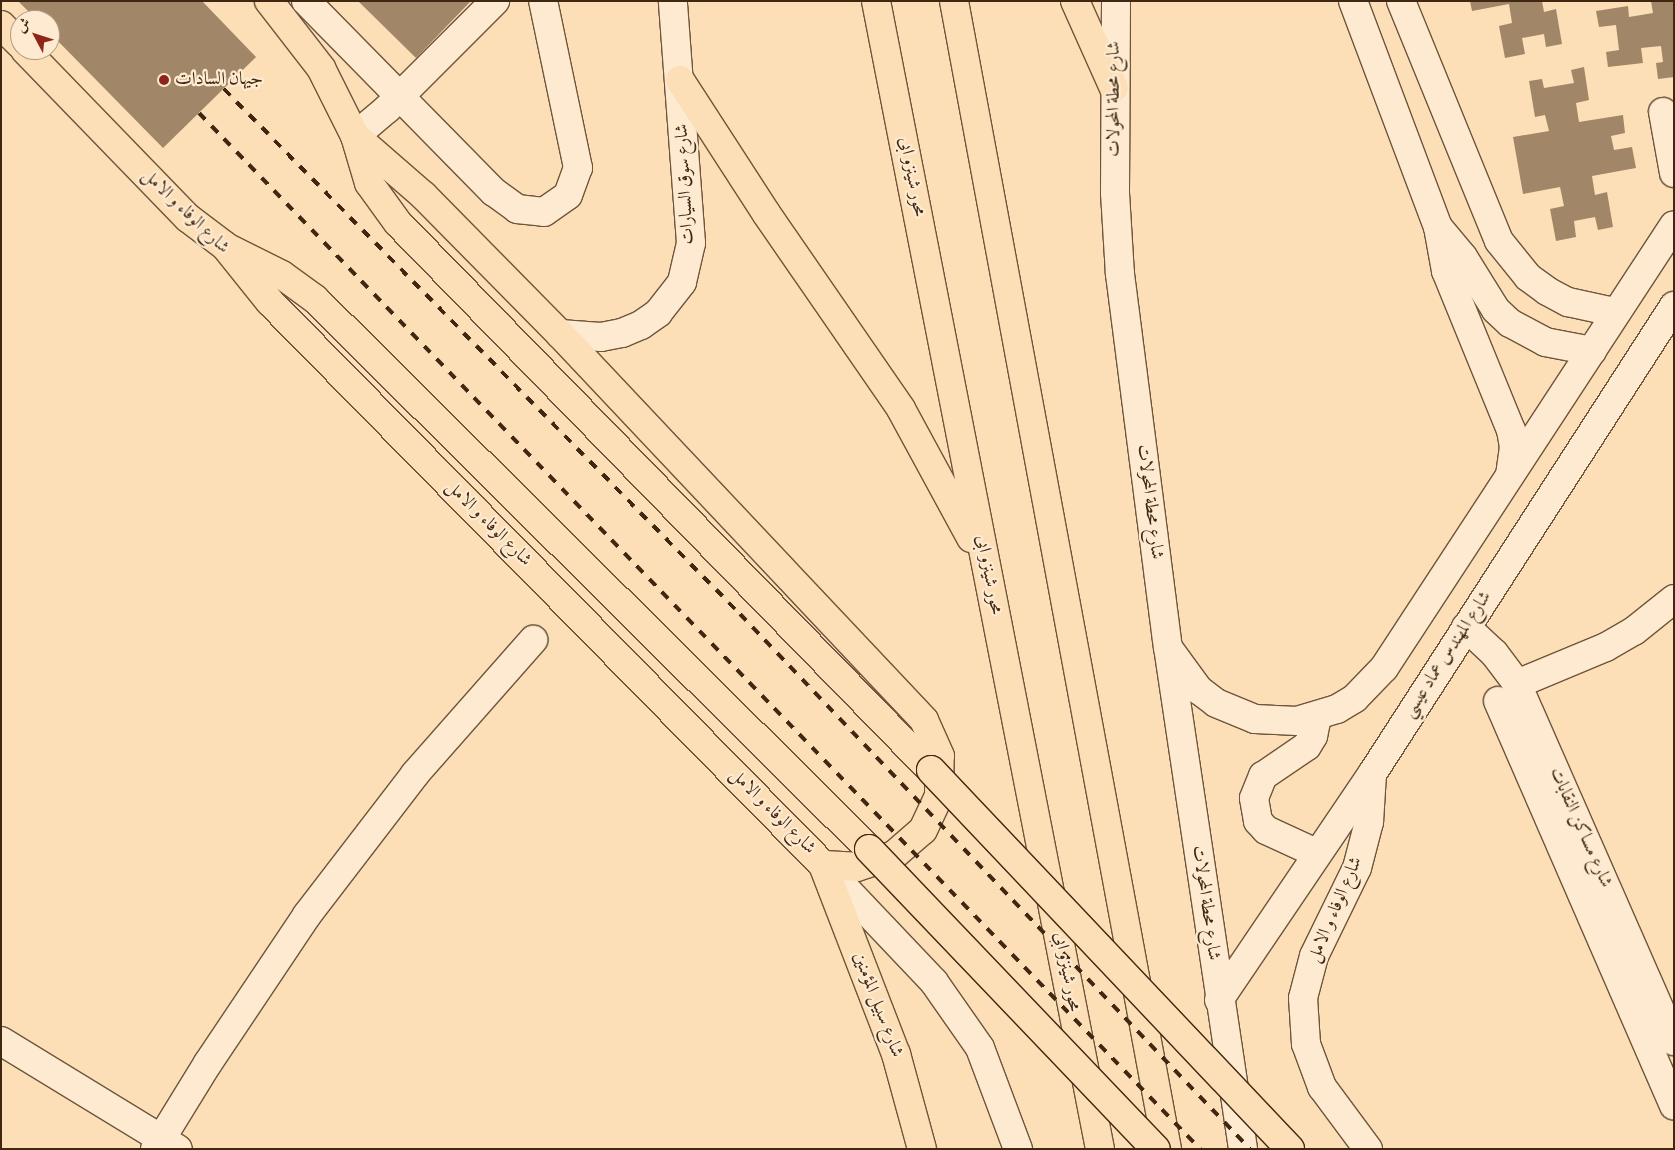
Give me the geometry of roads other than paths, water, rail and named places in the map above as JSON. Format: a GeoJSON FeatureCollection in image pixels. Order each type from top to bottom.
{"type":"FeatureCollection","features":[{"type":"Feature","properties":{"kind":"main road","name":"شارع الوفاء و الامل"},"geometry":{"type":"LineString","coordinates":[[35,60],[188,218],[225,246],[258,290],[824,865],[857,867],[894,856],[923,830],[939,795],[940,756],[924,720],[560,334],[424,196],[355,136],[321,68],[269,1]]}},
{"type":"Feature","properties":{"kind":"main road","name":"محور شينزو ابى"},"geometry":{"type":"LineString","coordinates":[[876,1],[1100,1149]]}},
{"type":"Feature","properties":{"kind":"main road"},"geometry":{"type":"LineString","coordinates":[[954,1],[1167,1149]]}},
{"type":"Feature","properties":{"kind":"main road"},"geometry":{"type":"LineString","coordinates":[[1075,1],[1114,88]]}},
{"type":"Feature","properties":{"kind":"main road"},"geometry":{"type":"LineString","coordinates":[[1,25],[10,34]]}},
{"type":"Feature","properties":{"kind":"main road"},"geometry":{"type":"LineString","coordinates":[[680,80],[766,213],[901,409],[961,516],[988,575]]}},
{"type":"Feature","properties":{"kind":"main road"},"geometry":{"type":"LineString","coordinates":[[355,136],[369,183],[398,223],[931,770],[1290,1149]]}},
{"type":"Feature","properties":{"kind":"main road"},"geometry":{"type":"LineString","coordinates":[[225,246],[282,275],[315,299],[869,849],[1156,1149]]}},
{"type":"Feature","properties":{"kind":"main road","name":"شارع سبيل المؤمنين"},"geometry":{"type":"LineString","coordinates":[[824,865],[896,1054],[922,1149]]}},
{"type":"Feature","properties":{"kind":"street"},"geometry":{"type":"LineString","coordinates":[[306,1],[494,192],[517,208],[544,212],[568,195],[578,168],[544,1]]}},
{"type":"Feature","properties":{"kind":"street"},"geometry":{"type":"LineString","coordinates":[[355,136],[400,96],[495,1]]}},
{"type":"Feature","properties":{"kind":"street","name":"شارع سوق السيارات"},"geometry":{"type":"LineString","coordinates":[[560,334],[601,337],[641,325],[658,313],[682,282],[691,243],[674,1]]}},
{"type":"Feature","properties":{"kind":"street","name":"شارع محطة المحولات"},"geometry":{"type":"LineString","coordinates":[[1116,1],[1114,88],[1120,274],[1168,647],[1219,1000],[1243,1149]]}},
{"type":"Feature","properties":{"kind":"street"},"geometry":{"type":"LineString","coordinates":[[1353,1],[1438,226],[1446,271],[1512,430],[1514,446],[1508,480]]}},
{"type":"Feature","properties":{"kind":"street"},"geometry":{"type":"LineString","coordinates":[[1401,1],[1503,248],[1528,277],[1547,291],[1568,302],[1614,312]]}},
{"type":"Feature","properties":{"kind":"street"},"geometry":{"type":"LineString","coordinates":[[1663,112],[1674,174]]}},
{"type":"Feature","properties":{"kind":"street"},"geometry":{"type":"LineString","coordinates":[[1168,647],[1199,690],[1235,712],[1276,722],[1317,717],[1337,709],[1371,685],[1508,480],[1592,351],[1614,312],[1674,225]]}},
{"type":"Feature","properties":{"kind":"street"},"geometry":{"type":"LineString","coordinates":[[1438,226],[1463,257],[1496,310],[1510,323],[1545,342],[1592,351]]}},
{"type":"Feature","properties":{"kind":"street","name":"شارع المهندس عماد عيسي"},"geometry":{"type":"LineString","coordinates":[[1219,1000],[1316,852],[1372,774],[1674,306]]}},
{"type":"Feature","properties":{"kind":"street"},"geometry":{"type":"LineString","coordinates":[[1507,693],[1606,647],[1634,631],[1674,599]]}},
{"type":"Feature","properties":{"kind":"street","name":"شارع مساكن النقابات"},"geometry":{"type":"LineString","coordinates":[[1466,627],[1494,653],[1507,693],[1558,810],[1674,1041]]}},
{"type":"Feature","properties":{"kind":"street"},"geometry":{"type":"LineString","coordinates":[[1,1040],[165,1145],[256,988],[313,907],[416,774],[533,640]]}},
{"type":"Feature","properties":{"kind":"street"},"geometry":{"type":"LineString","coordinates":[[1316,852],[1266,830],[1258,821],[1254,798],[1264,776],[1308,746],[1313,736],[1317,717]]}},
{"type":"Feature","properties":{"kind":"street","name":"شارع الوفاء و الامل"},"geometry":{"type":"LineString","coordinates":[[1368,1149],[1322,1087],[1306,1044],[1303,998],[1314,956],[1357,868],[1368,822],[1372,774]]}},
{"type":"Feature","properties":{"kind":"street"},"geometry":{"type":"LineString","coordinates":[[1558,810],[1674,1105]]}},
{"type":"Feature","properties":{"kind":"street"},"geometry":{"type":"LineString","coordinates":[[824,865],[934,982],[975,1041],[1018,1149]]}},
{"type":"Feature","properties":{"kind":"railway"},"geometry":{"type":"LineString","coordinates":[[224,89],[740,614],[1250,1149]]}},
{"type":"Feature","properties":{"kind":"railway"},"geometry":{"type":"LineString","coordinates":[[199,113],[1200,1149]]}},
{"type":"Feature","properties":{"kind":"place","name":"جيهان السادات"},"geometry":{"type":"Point","coordinates":[164,80]}}]}
